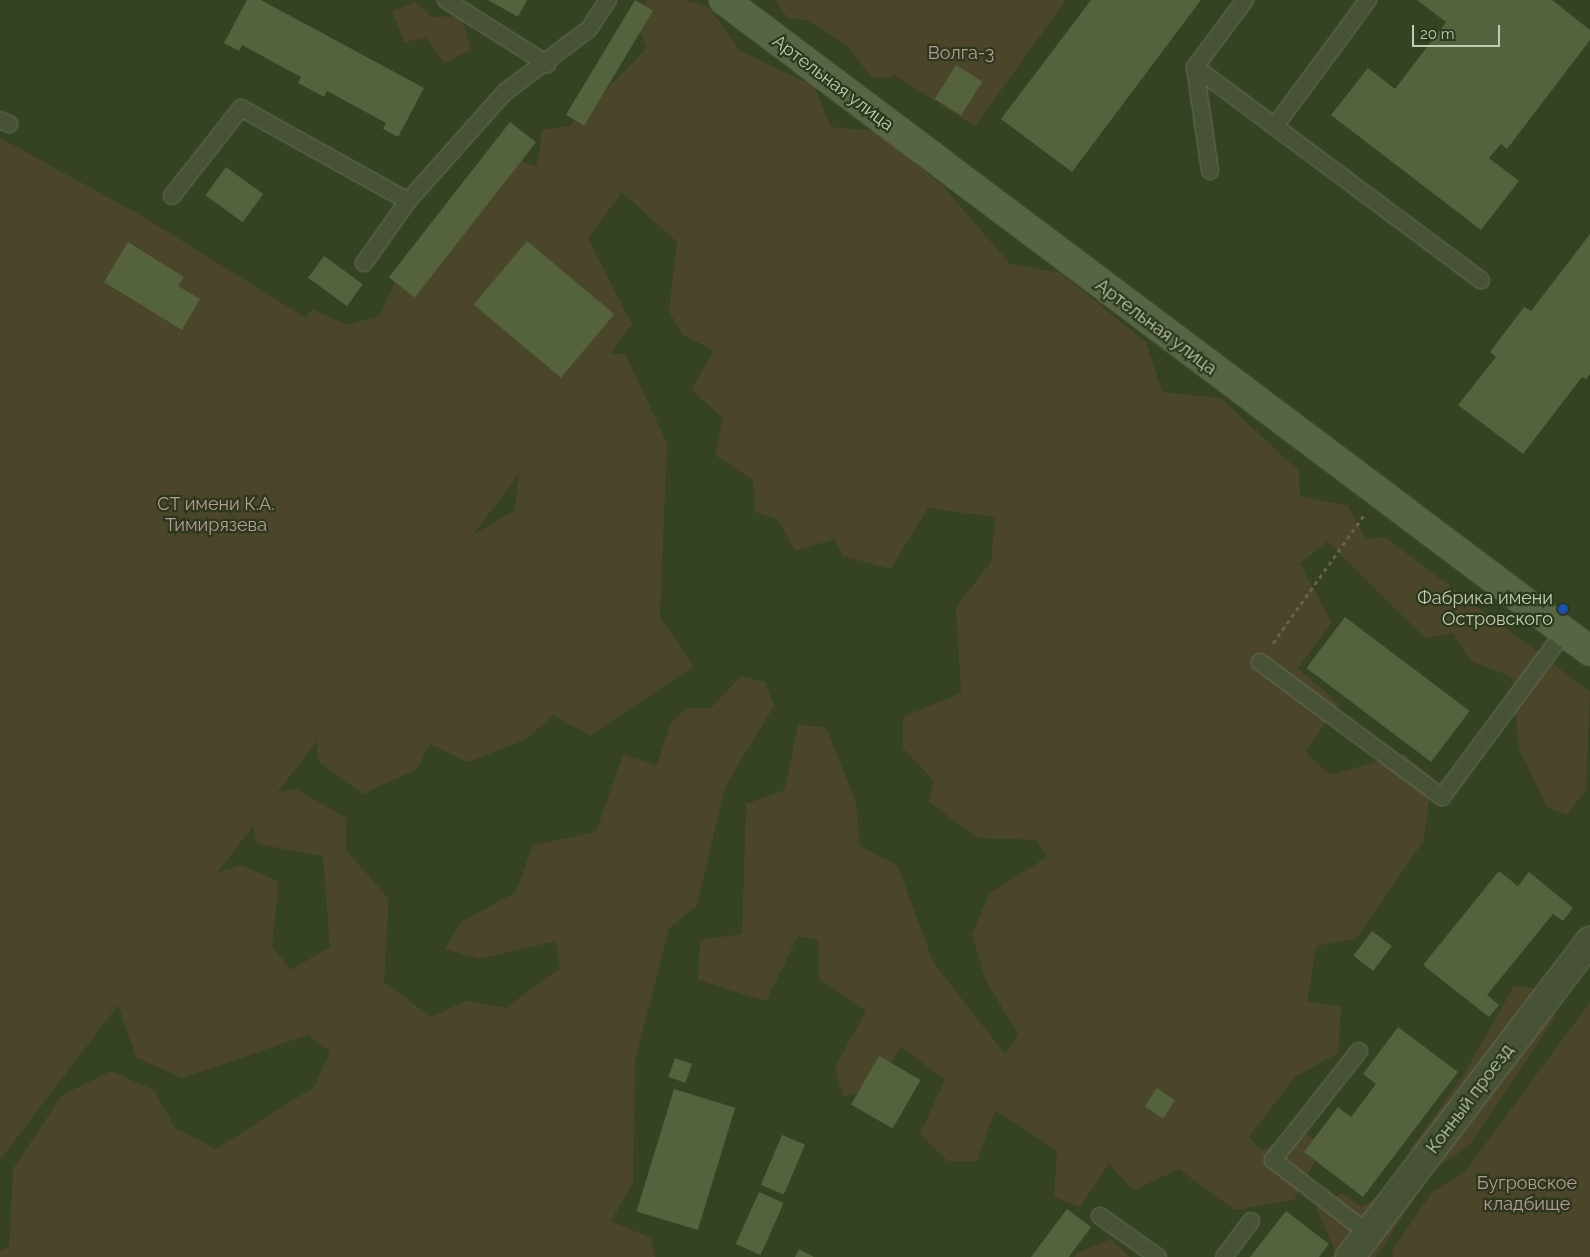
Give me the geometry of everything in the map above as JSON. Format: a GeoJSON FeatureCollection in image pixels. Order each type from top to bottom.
{"type":"FeatureCollection","features":[{"type":"Feature","properties":{"kind":"street","name":"Артельная улица"},"geometry":{"type":"LineString","coordinates":[[724,0],[1590,651]]}},
{"type":"Feature","properties":{"kind":"street","name":"Конный проезд"},"geometry":{"type":"LineString","coordinates":[[1350,1257],[1590,942]]}},
{"type":"Feature","properties":{"kind":"lane"},"geometry":{"type":"LineString","coordinates":[[446,0],[547,64]]}},
{"type":"Feature","properties":{"kind":"lane"},"geometry":{"type":"LineString","coordinates":[[364,262],[408,201],[505,92],[547,64],[589,29],[608,0]]}},
{"type":"Feature","properties":{"kind":"lane"},"geometry":{"type":"LineString","coordinates":[[1210,171],[1195,67],[1245,0]]}},
{"type":"Feature","properties":{"kind":"lane"},"geometry":{"type":"LineString","coordinates":[[1275,126],[1368,0]]}},
{"type":"Feature","properties":{"kind":"lane"},"geometry":{"type":"LineString","coordinates":[[1195,67],[1481,280]]}},
{"type":"Feature","properties":{"kind":"lane"},"geometry":{"type":"LineString","coordinates":[[172,196],[241,108],[408,201]]}},
{"type":"Feature","properties":{"kind":"lane"},"geometry":{"type":"LineString","coordinates":[[1260,662],[1442,797],[1564,632]]}},
{"type":"Feature","properties":{"kind":"lane"},"geometry":{"type":"LineString","coordinates":[[1359,1051],[1273,1160],[1368,1234]]}},
{"type":"Feature","properties":{"kind":"lane"},"geometry":{"type":"LineString","coordinates":[[1100,1216],[1158,1257]]}},
{"type":"Feature","properties":{"kind":"lane"},"geometry":{"type":"LineString","coordinates":[[1224,1257],[1251,1221]]}},
{"type":"Feature","properties":{"kind":"path"},"geometry":{"type":"LineString","coordinates":[[1260,662],[1366,511]]}},
{"type":"Feature","properties":{"kind":"green space","name":"СТ имени К.А. Тимирязева"},"geometry":{"type":"Polygon","coordinates":[[[648,0],[684,0],[709,7],[740,51],[814,86],[831,127],[875,131],[942,185],[1010,264],[1060,273],[1146,342],[1162,392],[1220,398],[1299,471],[1300,496],[1348,506],[1366,539],[1385,537],[1590,692],[1586,790],[1567,815],[1547,807],[1519,749],[1512,677],[1471,661],[1453,633],[1425,638],[1327,541],[1300,564],[1332,623],[1298,668],[1339,704],[1305,752],[1330,775],[1404,754],[1432,778],[1424,840],[1356,939],[1316,946],[1307,1002],[1341,1006],[1338,1053],[1295,1077],[1249,1137],[1262,1150],[1303,1131],[1323,1146],[1294,1200],[1235,1210],[1179,1169],[1134,1190],[1109,1164],[1080,1207],[1054,1197],[1057,1151],[995,1110],[977,1162],[948,1161],[920,1134],[945,1080],[901,1047],[874,1088],[843,1097],[835,1067],[866,1011],[819,979],[818,940],[798,936],[766,1001],[698,980],[700,940],[742,934],[746,804],[785,790],[798,724],[826,728],[856,802],[860,846],[898,866],[933,962],[1005,1054],[1018,1034],[986,981],[972,935],[989,894],[1047,857],[1037,840],[977,838],[929,802],[933,780],[903,748],[903,717],[961,693],[956,607],[991,562],[995,517],[928,508],[891,569],[843,556],[835,539],[795,551],[778,519],[755,512],[753,480],[715,455],[723,419],[691,389],[714,351],[683,335],[669,311],[677,242],[622,192],[588,239],[632,324],[610,354],[625,354],[667,443],[660,617],[694,666],[590,736],[554,715],[525,740],[467,762],[430,744],[417,769],[363,794],[318,761],[317,741],[277,793],[296,789],[346,818],[346,850],[389,899],[384,982],[431,1017],[466,1001],[506,1008],[560,968],[556,941],[479,959],[445,949],[461,922],[516,892],[533,845],[596,832],[623,755],[657,765],[670,724],[686,708],[711,708],[741,676],[765,682],[774,706],[725,787],[697,905],[669,929],[635,1061],[633,1183],[611,1221],[651,1238],[655,1257],[0,1257],[0,1251],[9,1247],[13,1169],[62,1095],[111,1071],[154,1090],[175,1128],[216,1149],[314,1087],[330,1052],[308,1035],[182,1078],[136,1057],[118,1005],[0,1160],[0,138],[137,213],[306,318],[312,309],[347,325],[380,316],[398,274],[520,160],[537,167],[542,130],[570,126],[647,48],[634,16],[648,0]],[[519,474],[473,535],[515,510],[519,474]],[[253,826],[218,872],[242,865],[279,882],[272,946],[291,970],[330,947],[323,856],[257,844],[253,826]]]}},
{"type":"Feature","properties":{"kind":"green space","name":"Волга-3"},"geometry":{"type":"Polygon","coordinates":[[[775,0],[1066,0],[975,126],[893,74],[890,78],[872,77],[845,44],[808,21],[787,17],[775,0]]]}},
{"type":"Feature","properties":{"kind":"green space"},"geometry":{"type":"Polygon","coordinates":[[[416,2],[432,17],[461,16],[471,50],[444,63],[427,38],[404,42],[392,11],[416,2]]]}},
{"type":"Feature","properties":{"kind":"green space"},"geometry":{"type":"Polygon","coordinates":[[[1514,986],[1546,989],[1556,1016],[1470,1145],[1433,1170],[1376,1257],[1331,1257],[1335,1251],[1316,1207],[1342,1193],[1362,1207],[1411,1175],[1411,1148],[1463,1076],[1514,986]]]}},
{"type":"Feature","properties":{"kind":"green space","name":"Бугровское кладбище"},"geometry":{"type":"Polygon","coordinates":[[[1590,1002],[1590,1257],[1393,1257],[1392,1251],[1432,1192],[1464,1173],[1590,1002]]]}},
{"type":"Feature","properties":{"kind":"green space"},"geometry":{"type":"Polygon","coordinates":[[[1111,1239],[1130,1257],[1074,1257],[1077,1253],[1111,1239]]]}},
{"type":"Feature","properties":{"kind":"building"},"geometry":{"type":"Polygon","coordinates":[[[247,0],[261,0],[424,88],[398,137],[383,129],[386,123],[327,91],[324,97],[298,83],[301,77],[242,45],[239,51],[224,43],[247,0]]]}},
{"type":"Feature","properties":{"kind":"building"},"geometry":{"type":"Polygon","coordinates":[[[488,0],[527,0],[518,17],[488,0]]]}},
{"type":"Feature","properties":{"kind":"building"},"geometry":{"type":"Polygon","coordinates":[[[635,0],[653,11],[584,126],[566,115],[635,0]]]}},
{"type":"Feature","properties":{"kind":"building"},"geometry":{"type":"Polygon","coordinates":[[[1091,0],[1201,0],[1072,172],[1001,119],[1091,0]]]}},
{"type":"Feature","properties":{"kind":"building"},"geometry":{"type":"Polygon","coordinates":[[[1417,0],[1552,0],[1590,30],[1590,40],[1507,149],[1501,144],[1489,158],[1519,181],[1481,230],[1331,115],[1368,68],[1395,89],[1446,22],[1417,0]]]}},
{"type":"Feature","properties":{"kind":"building"},"geometry":{"type":"Polygon","coordinates":[[[956,65],[982,81],[961,115],[935,99],[956,65]]]}},
{"type":"Feature","properties":{"kind":"building"},"geometry":{"type":"Polygon","coordinates":[[[510,122],[536,142],[415,298],[389,277],[510,122]]]}},
{"type":"Feature","properties":{"kind":"building"},"geometry":{"type":"Polygon","coordinates":[[[226,167],[263,194],[243,222],[205,195],[226,167]]]}},
{"type":"Feature","properties":{"kind":"building"},"geometry":{"type":"Polygon","coordinates":[[[1590,234],[1590,374],[1586,379],[1582,377],[1523,454],[1458,405],[1496,357],[1490,352],[1524,307],[1531,311],[1590,234]]]}},
{"type":"Feature","properties":{"kind":"building"},"geometry":{"type":"Polygon","coordinates":[[[527,241],[614,314],[561,378],[474,305],[527,241]]]}},
{"type":"Feature","properties":{"kind":"building"},"geometry":{"type":"Polygon","coordinates":[[[128,242],[184,277],[178,286],[200,299],[182,330],[104,282],[128,242]]]}},
{"type":"Feature","properties":{"kind":"building"},"geometry":{"type":"Polygon","coordinates":[[[324,256],[363,284],[347,306],[308,278],[324,256]]]}},
{"type":"Feature","properties":{"kind":"building"},"geometry":{"type":"Polygon","coordinates":[[[1345,617],[1470,711],[1431,762],[1306,668],[1345,617]]]}},
{"type":"Feature","properties":{"kind":"building"},"geometry":{"type":"Polygon","coordinates":[[[1499,871],[1518,886],[1529,872],[1573,908],[1563,921],[1553,914],[1487,995],[1499,1005],[1489,1017],[1423,965],[1499,871]]]}},
{"type":"Feature","properties":{"kind":"building"},"geometry":{"type":"Polygon","coordinates":[[[1372,931],[1392,946],[1373,971],[1353,956],[1372,931]]]}},
{"type":"Feature","properties":{"kind":"building"},"geometry":{"type":"Polygon","coordinates":[[[1398,1027],[1458,1072],[1363,1197],[1304,1152],[1338,1107],[1351,1117],[1376,1084],[1363,1074],[1398,1027]]]}},
{"type":"Feature","properties":{"kind":"building"},"geometry":{"type":"Polygon","coordinates":[[[879,1056],[921,1080],[893,1128],[851,1104],[879,1056]]]}},
{"type":"Feature","properties":{"kind":"building"},"geometry":{"type":"Polygon","coordinates":[[[675,1058],[692,1064],[686,1083],[668,1077],[675,1058]]]}},
{"type":"Feature","properties":{"kind":"building"},"geometry":{"type":"Polygon","coordinates":[[[1157,1088],[1175,1100],[1163,1119],[1145,1106],[1157,1088]]]}},
{"type":"Feature","properties":{"kind":"building"},"geometry":{"type":"Polygon","coordinates":[[[674,1089],[735,1108],[698,1230],[637,1211],[674,1089]]]}},
{"type":"Feature","properties":{"kind":"building"},"geometry":{"type":"Polygon","coordinates":[[[782,1135],[805,1145],[784,1194],[761,1185],[782,1135]]]}},
{"type":"Feature","properties":{"kind":"building"},"geometry":{"type":"Polygon","coordinates":[[[759,1192],[784,1203],[760,1255],[736,1244],[759,1192]]]}},
{"type":"Feature","properties":{"kind":"building"},"geometry":{"type":"Polygon","coordinates":[[[1067,1209],[1091,1227],[1069,1257],[1031,1257],[1067,1209]]]}},
{"type":"Feature","properties":{"kind":"building"},"geometry":{"type":"Polygon","coordinates":[[[1286,1211],[1329,1244],[1319,1257],[1250,1257],[1286,1211]]]}},
{"type":"Feature","properties":{"kind":"building"},"geometry":{"type":"Polygon","coordinates":[[[799,1249],[814,1257],[795,1257],[799,1249]]]}},
{"type":"Feature","properties":{"kind":"place","name":"Фабрика имени Островского"},"geometry":{"type":"Point","coordinates":[1563,609]}}]}
